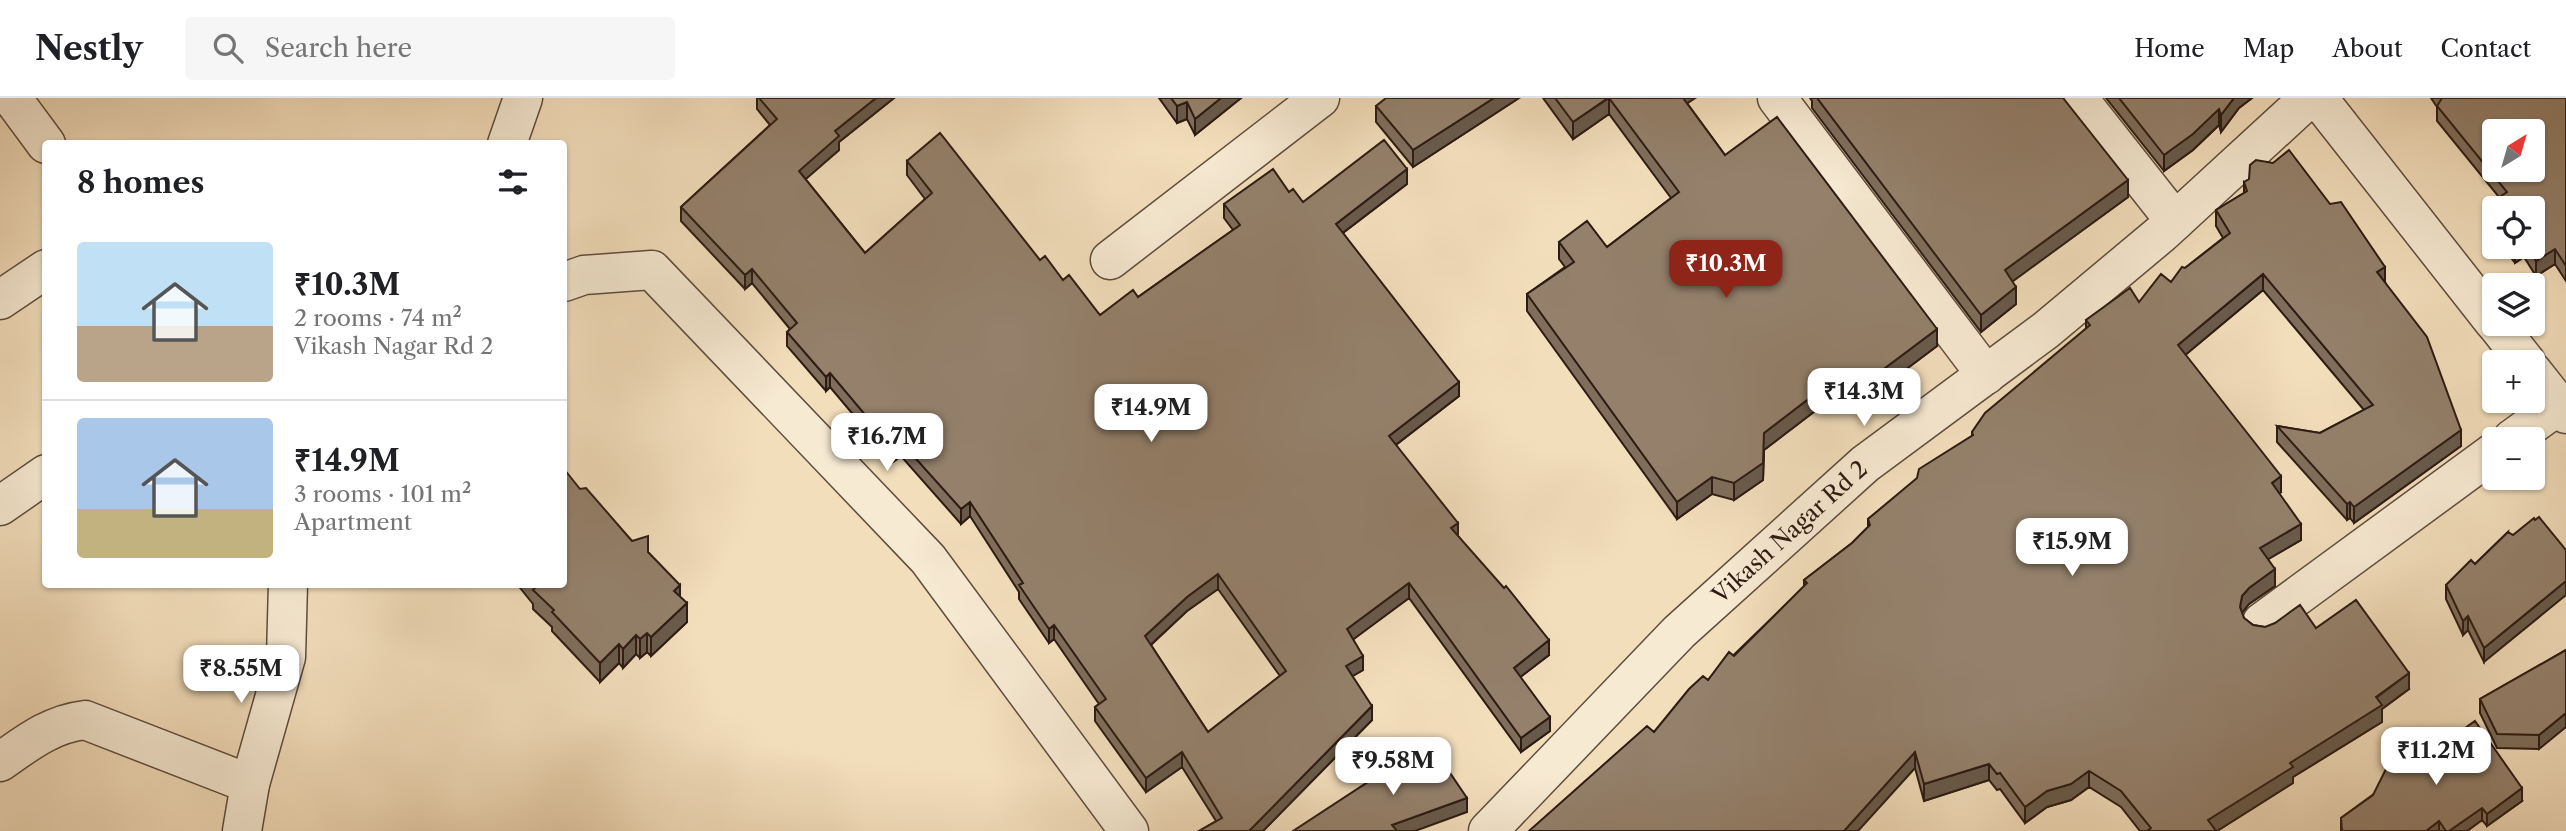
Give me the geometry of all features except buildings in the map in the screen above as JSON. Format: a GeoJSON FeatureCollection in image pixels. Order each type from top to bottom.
{"type":"FeatureCollection","features":[{"type":"Feature","properties":{"kind":"street"},"geometry":{"type":"LineString","coordinates":[[12,98],[43,140]]}},
{"type":"Feature","properties":{"kind":"street"},"geometry":{"type":"LineString","coordinates":[[508,140],[523,98]]}},
{"type":"Feature","properties":{"kind":"street"},"geometry":{"type":"LineString","coordinates":[[1110,260],[1320,98]]}},
{"type":"Feature","properties":{"kind":"street"},"geometry":{"type":"LineString","coordinates":[[1777,98],[1986,375]]}},
{"type":"Feature","properties":{"kind":"street"},"geometry":{"type":"LineString","coordinates":[[2078,98],[2175,221]]}},
{"type":"Feature","properties":{"kind":"street","name":"Vikash Nagar Rd 2"},"geometry":{"type":"LineString","coordinates":[[1488,831],[1679,632],[1865,464],[2046,330],[2175,221],[2278,115],[2309,98]]}},
{"type":"Feature","properties":{"kind":"street"},"geometry":{"type":"LineString","coordinates":[[2318,98],[2482,306]]}},
{"type":"Feature","properties":{"kind":"street"},"geometry":{"type":"LineString","coordinates":[[567,281],[584,275],[652,270],[928,559],[1129,831]]}},
{"type":"Feature","properties":{"kind":"street"},"geometry":{"type":"LineString","coordinates":[[0,300],[42,272]]}},
{"type":"Feature","properties":{"kind":"street"},"geometry":{"type":"LineString","coordinates":[[2505,336],[2516,350]]}},
{"type":"Feature","properties":{"kind":"street"},"geometry":{"type":"LineString","coordinates":[[2532,427],[2562,409],[2545,387]]}},
{"type":"Feature","properties":{"kind":"street"},"geometry":{"type":"LineString","coordinates":[[2262,622],[2482,461]]}},
{"type":"Feature","properties":{"kind":"street"},"geometry":{"type":"LineString","coordinates":[[0,506],[42,477]]}},
{"type":"Feature","properties":{"kind":"street"},"geometry":{"type":"LineString","coordinates":[[242,831],[250,784],[286,657],[288,588]]}},
{"type":"Feature","properties":{"kind":"street"},"geometry":{"type":"LineString","coordinates":[[0,762],[41,733],[66,722],[85,720],[250,784]]}}]}
